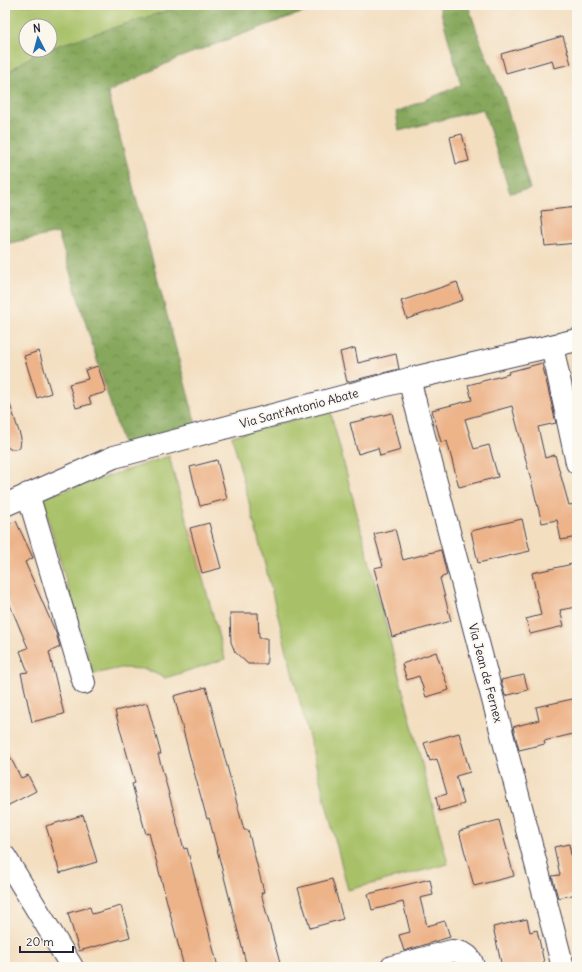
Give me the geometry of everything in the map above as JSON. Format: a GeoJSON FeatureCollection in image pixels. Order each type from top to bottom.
{"type":"FeatureCollection","features":[{"type":"Feature","properties":{"kind":"street","name":"Via Sant'Antonio Abate"},"geometry":{"type":"LineString","coordinates":[[5,505],[114,457],[409,378],[577,340]]}},
{"type":"Feature","properties":{"kind":"street"},"geometry":{"type":"LineString","coordinates":[[552,346],[577,463]]}},
{"type":"Feature","properties":{"kind":"street","name":"Via Jean de Fernex"},"geometry":{"type":"LineString","coordinates":[[409,378],[563,967]]}},
{"type":"Feature","properties":{"kind":"street"},"geometry":{"type":"LineString","coordinates":[[28,494],[84,683]]}},
{"type":"Feature","properties":{"kind":"street"},"geometry":{"type":"LineString","coordinates":[[5,857],[72,967]]}},
{"type":"Feature","properties":{"kind":"street"},"geometry":{"type":"LineString","coordinates":[[392,967],[452,951],[461,952],[467,956],[472,962],[473,967]]}},
{"type":"Feature","properties":{"kind":"green space"},"geometry":{"type":"Polygon","coordinates":[[[5,5],[275,5],[5,104],[5,5]]]}},
{"type":"Feature","properties":{"kind":"green space"},"geometry":{"type":"Polygon","coordinates":[[[185,5],[329,5],[289,17],[178,58],[108,92],[198,432],[123,445],[58,233],[5,244],[5,74],[29,58],[58,58],[58,45],[185,5]]]}},
{"type":"Feature","properties":{"kind":"green space"},"geometry":{"type":"Polygon","coordinates":[[[439,5],[468,5],[482,46],[504,97],[530,189],[510,193],[483,109],[399,131],[396,112],[461,85],[439,5]]]}},
{"type":"Feature","properties":{"kind":"green space"},"geometry":{"type":"Polygon","coordinates":[[[330,410],[448,864],[348,890],[232,436],[330,410]]]}},
{"type":"Feature","properties":{"kind":"green space"},"geometry":{"type":"Polygon","coordinates":[[[169,456],[225,659],[165,678],[145,669],[121,668],[93,674],[42,498],[169,456]]]}},
{"type":"Feature","properties":{"kind":"building"},"geometry":{"type":"Polygon","coordinates":[[[563,36],[571,64],[554,68],[552,60],[506,73],[501,54],[563,36]]]}},
{"type":"Feature","properties":{"kind":"building"},"geometry":{"type":"Polygon","coordinates":[[[462,134],[469,161],[456,164],[450,137],[462,134]]]}},
{"type":"Feature","properties":{"kind":"building"},"geometry":{"type":"Polygon","coordinates":[[[577,207],[577,243],[545,246],[541,211],[577,207]]]}},
{"type":"Feature","properties":{"kind":"building"},"geometry":{"type":"Polygon","coordinates":[[[457,282],[463,300],[407,319],[401,301],[457,282]]]}},
{"type":"Feature","properties":{"kind":"building"},"geometry":{"type":"Polygon","coordinates":[[[355,348],[358,363],[396,354],[399,369],[347,382],[340,352],[355,348]]]}},
{"type":"Feature","properties":{"kind":"building"},"geometry":{"type":"Polygon","coordinates":[[[39,351],[51,393],[37,398],[24,356],[39,351]]]}},
{"type":"Feature","properties":{"kind":"building"},"geometry":{"type":"Polygon","coordinates":[[[542,363],[556,423],[538,427],[545,458],[555,455],[569,505],[577,504],[577,537],[561,540],[557,520],[542,523],[512,406],[465,419],[474,449],[489,445],[498,477],[459,487],[447,441],[441,442],[432,410],[472,400],[468,385],[542,363]]]}},
{"type":"Feature","properties":{"kind":"building"},"geometry":{"type":"Polygon","coordinates":[[[98,366],[106,392],[89,397],[91,404],[76,408],[69,384],[88,379],[85,370],[98,366]]]}},
{"type":"Feature","properties":{"kind":"building"},"geometry":{"type":"Polygon","coordinates":[[[8,398],[21,438],[20,448],[15,449],[10,449],[5,445],[5,399],[8,398]]]}},
{"type":"Feature","properties":{"kind":"building"},"geometry":{"type":"Polygon","coordinates":[[[392,413],[401,450],[380,456],[378,448],[358,454],[350,423],[392,413]]]}},
{"type":"Feature","properties":{"kind":"building"},"geometry":{"type":"Polygon","coordinates":[[[217,460],[227,499],[200,506],[190,467],[217,460]]]}},
{"type":"Feature","properties":{"kind":"building"},"geometry":{"type":"Polygon","coordinates":[[[522,519],[530,551],[478,563],[471,531],[522,519]]]}},
{"type":"Feature","properties":{"kind":"building"},"geometry":{"type":"Polygon","coordinates":[[[16,521],[33,558],[25,562],[56,633],[60,647],[49,652],[64,714],[32,722],[21,673],[28,672],[20,651],[28,648],[5,593],[5,526],[16,521]]]}},
{"type":"Feature","properties":{"kind":"building"},"geometry":{"type":"Polygon","coordinates":[[[209,523],[221,568],[202,573],[190,528],[209,523]]]}},
{"type":"Feature","properties":{"kind":"building"},"geometry":{"type":"Polygon","coordinates":[[[395,529],[403,560],[441,550],[447,575],[440,578],[451,621],[392,637],[374,568],[383,566],[374,534],[395,529]]]}},
{"type":"Feature","properties":{"kind":"building"},"geometry":{"type":"Polygon","coordinates":[[[577,563],[577,607],[560,610],[564,626],[530,634],[526,619],[541,615],[532,573],[577,563]]]}},
{"type":"Feature","properties":{"kind":"building"},"geometry":{"type":"Polygon","coordinates":[[[230,613],[258,613],[259,638],[267,638],[267,664],[248,664],[235,652],[231,642],[230,613]]]}},
{"type":"Feature","properties":{"kind":"building"},"geometry":{"type":"Polygon","coordinates":[[[436,652],[449,690],[426,697],[419,676],[407,680],[402,664],[436,652]]]}},
{"type":"Feature","properties":{"kind":"building"},"geometry":{"type":"Polygon","coordinates":[[[524,675],[528,690],[505,696],[501,680],[524,675]]]}},
{"type":"Feature","properties":{"kind":"building"},"geometry":{"type":"Polygon","coordinates":[[[206,687],[244,830],[248,830],[264,892],[261,893],[281,967],[247,967],[209,818],[207,819],[193,768],[174,696],[206,687]]]}},
{"type":"Feature","properties":{"kind":"building"},"geometry":{"type":"Polygon","coordinates":[[[577,698],[577,733],[544,741],[545,744],[519,750],[513,727],[539,720],[536,707],[577,698]]]}},
{"type":"Feature","properties":{"kind":"building"},"geometry":{"type":"Polygon","coordinates":[[[147,703],[161,754],[158,754],[184,849],[187,848],[218,967],[184,967],[149,833],[146,834],[132,784],[135,783],[115,711],[147,703]]]}},
{"type":"Feature","properties":{"kind":"building"},"geometry":{"type":"Polygon","coordinates":[[[459,733],[470,772],[456,776],[464,804],[439,811],[436,797],[447,794],[437,759],[430,761],[424,743],[459,733]]]}},
{"type":"Feature","properties":{"kind":"building"},"geometry":{"type":"Polygon","coordinates":[[[5,747],[21,778],[28,775],[36,791],[5,807],[5,747]]]}},
{"type":"Feature","properties":{"kind":"building"},"geometry":{"type":"Polygon","coordinates":[[[83,815],[97,862],[60,873],[46,826],[83,815]]]}},
{"type":"Feature","properties":{"kind":"building"},"geometry":{"type":"Polygon","coordinates":[[[499,820],[514,876],[474,886],[459,831],[499,820]]]}},
{"type":"Feature","properties":{"kind":"building"},"geometry":{"type":"Polygon","coordinates":[[[569,844],[575,875],[577,875],[577,894],[558,898],[552,876],[560,875],[554,847],[569,844]]]}},
{"type":"Feature","properties":{"kind":"building"},"geometry":{"type":"Polygon","coordinates":[[[332,879],[343,919],[310,928],[298,888],[332,879]]]}},
{"type":"Feature","properties":{"kind":"building"},"geometry":{"type":"Polygon","coordinates":[[[430,879],[433,895],[420,898],[427,926],[445,921],[450,937],[404,951],[399,935],[410,932],[403,902],[372,910],[368,894],[430,879]]]}},
{"type":"Feature","properties":{"kind":"building"},"geometry":{"type":"Polygon","coordinates":[[[121,906],[130,937],[79,951],[68,913],[90,907],[92,914],[121,906]]]}},
{"type":"Feature","properties":{"kind":"building"},"geometry":{"type":"Polygon","coordinates":[[[527,919],[530,932],[537,930],[545,967],[502,967],[493,927],[527,919]]]}}]}
